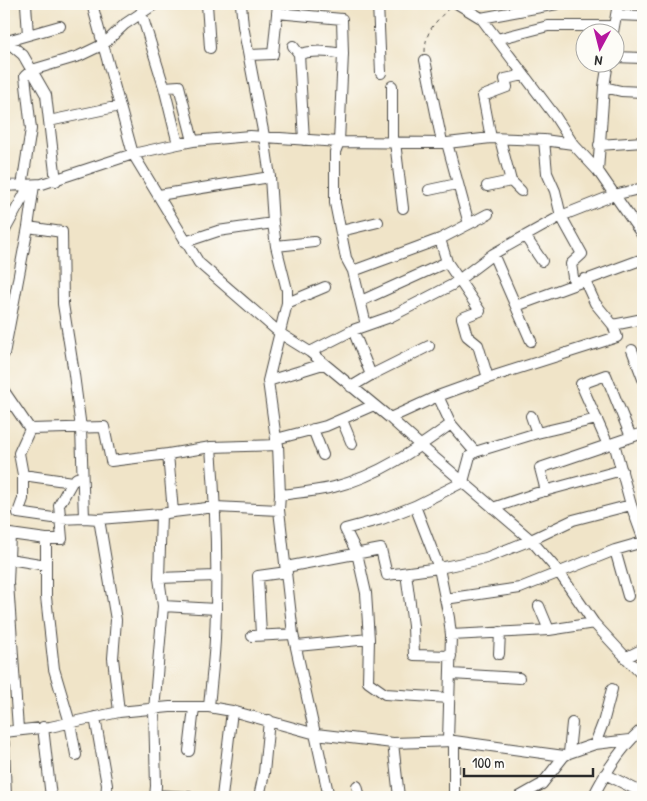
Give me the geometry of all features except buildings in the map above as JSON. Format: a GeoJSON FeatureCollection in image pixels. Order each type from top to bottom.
{"type":"FeatureCollection","features":[{"type":"Feature","properties":{"kind":"street"},"geometry":{"type":"LineString","coordinates":[[26,4],[28,35]]}},
{"type":"Feature","properties":{"kind":"street"},"geometry":{"type":"LineString","coordinates":[[92,4],[133,154],[198,263],[280,334],[310,352],[390,418],[531,540],[558,572],[594,623],[643,676]]}},
{"type":"Feature","properties":{"kind":"street"},"geometry":{"type":"LineString","coordinates":[[4,354],[28,227],[31,129],[25,76],[32,70],[79,56],[104,44],[125,24],[155,4]]}},
{"type":"Feature","properties":{"kind":"street"},"geometry":{"type":"LineString","coordinates":[[207,4],[210,48]]}},
{"type":"Feature","properties":{"kind":"street"},"geometry":{"type":"LineString","coordinates":[[241,4],[243,26],[270,177],[276,246],[287,290],[287,303],[268,380],[277,442],[279,510],[293,634],[329,797]]}},
{"type":"Feature","properties":{"kind":"street"},"geometry":{"type":"LineString","coordinates":[[378,4],[381,73]]}},
{"type":"Feature","properties":{"kind":"street"},"geometry":{"type":"LineString","coordinates":[[458,4],[481,18],[555,116],[573,144],[598,171],[643,234]]}},
{"type":"Feature","properties":{"kind":"street"},"geometry":{"type":"LineString","coordinates":[[481,18],[557,4]]}},
{"type":"Feature","properties":{"kind":"street"},"geometry":{"type":"LineString","coordinates":[[615,22],[618,4]]}},
{"type":"Feature","properties":{"kind":"street"},"geometry":{"type":"LineString","coordinates":[[249,54],[273,54],[278,8],[342,19],[343,54],[339,142],[335,152],[335,203],[346,258],[353,271],[366,325]]}},
{"type":"Feature","properties":{"kind":"street"},"geometry":{"type":"LineString","coordinates":[[141,12],[164,87],[178,144]]}},
{"type":"Feature","properties":{"kind":"street"},"geometry":{"type":"LineString","coordinates":[[616,15],[643,16]]}},
{"type":"Feature","properties":{"kind":"street"},"geometry":{"type":"LineString","coordinates":[[5,40],[60,26]]}},
{"type":"Feature","properties":{"kind":"street"},"geometry":{"type":"LineString","coordinates":[[497,39],[548,26],[574,28]]}},
{"type":"Feature","properties":{"kind":"street"},"geometry":{"type":"LineString","coordinates":[[5,40],[23,55],[46,95],[56,181]]}},
{"type":"Feature","properties":{"kind":"street"},"geometry":{"type":"LineString","coordinates":[[304,140],[296,50],[343,54]]}},
{"type":"Feature","properties":{"kind":"street"},"geometry":{"type":"LineString","coordinates":[[624,57],[643,58]]}},
{"type":"Feature","properties":{"kind":"street"},"geometry":{"type":"LineString","coordinates":[[425,60],[445,143],[469,224]]}},
{"type":"Feature","properties":{"kind":"street"},"geometry":{"type":"LineString","coordinates":[[598,171],[606,72]]}},
{"type":"Feature","properties":{"kind":"street"},"geometry":{"type":"LineString","coordinates":[[522,191],[511,180],[483,96],[508,87],[505,79],[524,75]]}},
{"type":"Feature","properties":{"kind":"street"},"geometry":{"type":"LineString","coordinates":[[164,87],[179,86],[193,141]]}},
{"type":"Feature","properties":{"kind":"street"},"geometry":{"type":"LineString","coordinates":[[392,86],[393,142],[403,208]]}},
{"type":"Feature","properties":{"kind":"street"},"geometry":{"type":"LineString","coordinates":[[604,87],[621,91],[643,92]]}},
{"type":"Feature","properties":{"kind":"street"},"geometry":{"type":"LineString","coordinates":[[49,121],[120,106]]}},
{"type":"Feature","properties":{"kind":"street"},"geometry":{"type":"LineString","coordinates":[[4,186],[42,184],[56,181],[133,154],[178,144],[250,136],[339,142],[445,143],[496,138],[544,140],[573,144]]}},
{"type":"Feature","properties":{"kind":"street"},"geometry":{"type":"LineString","coordinates":[[390,418],[438,396],[488,378],[617,337],[613,325],[579,282],[571,264],[582,254],[561,216],[555,191],[547,173],[544,140]]}},
{"type":"Feature","properties":{"kind":"street"},"geometry":{"type":"LineString","coordinates":[[599,145],[643,142]]}},
{"type":"Feature","properties":{"kind":"street"},"geometry":{"type":"LineString","coordinates":[[159,195],[270,177]]}},
{"type":"Feature","properties":{"kind":"street"},"geometry":{"type":"LineString","coordinates":[[487,186],[511,180]]}},
{"type":"Feature","properties":{"kind":"street"},"geometry":{"type":"LineString","coordinates":[[430,190],[457,184]]}},
{"type":"Feature","properties":{"kind":"street"},"geometry":{"type":"LineString","coordinates":[[4,232],[28,185]]}},
{"type":"Feature","properties":{"kind":"street"},"geometry":{"type":"LineString","coordinates":[[310,352],[353,330],[390,317],[452,285],[493,254],[561,216],[614,195],[643,188]]}},
{"type":"Feature","properties":{"kind":"street"},"geometry":{"type":"LineString","coordinates":[[353,271],[440,239],[488,214]]}},
{"type":"Feature","properties":{"kind":"street"},"geometry":{"type":"LineString","coordinates":[[341,231],[378,222]]}},
{"type":"Feature","properties":{"kind":"street"},"geometry":{"type":"LineString","coordinates":[[185,242],[218,231],[273,223]]}},
{"type":"Feature","properties":{"kind":"street"},"geometry":{"type":"LineString","coordinates":[[28,227],[62,232],[62,304],[81,428],[84,518]]}},
{"type":"Feature","properties":{"kind":"street"},"geometry":{"type":"LineString","coordinates":[[525,236],[542,261]]}},
{"type":"Feature","properties":{"kind":"street"},"geometry":{"type":"LineString","coordinates":[[440,239],[447,262],[480,310],[462,318],[467,336],[478,345],[488,378]]}},
{"type":"Feature","properties":{"kind":"street"},"geometry":{"type":"LineString","coordinates":[[276,246],[314,242]]}},
{"type":"Feature","properties":{"kind":"street"},"geometry":{"type":"LineString","coordinates":[[493,254],[531,341]]}},
{"type":"Feature","properties":{"kind":"street"},"geometry":{"type":"LineString","coordinates":[[516,306],[643,259]]}},
{"type":"Feature","properties":{"kind":"street"},"geometry":{"type":"LineString","coordinates":[[361,301],[447,262]]}},
{"type":"Feature","properties":{"kind":"street"},"geometry":{"type":"LineString","coordinates":[[287,303],[325,287]]}},
{"type":"Feature","properties":{"kind":"street"},"geometry":{"type":"LineString","coordinates":[[613,325],[643,319]]}},
{"type":"Feature","properties":{"kind":"street"},"geometry":{"type":"LineString","coordinates":[[353,330],[371,375]]}},
{"type":"Feature","properties":{"kind":"street"},"geometry":{"type":"LineString","coordinates":[[351,387],[428,346]]}},
{"type":"Feature","properties":{"kind":"street"},"geometry":{"type":"LineString","coordinates":[[632,350],[643,379]]}},
{"type":"Feature","properties":{"kind":"street"},"geometry":{"type":"LineString","coordinates":[[268,380],[323,364]]}},
{"type":"Feature","properties":{"kind":"street"},"geometry":{"type":"LineString","coordinates":[[445,599],[520,588],[643,540],[622,470],[581,384],[606,375],[631,437]]}},
{"type":"Feature","properties":{"kind":"street"},"geometry":{"type":"LineString","coordinates":[[4,391],[30,429]]}},
{"type":"Feature","properties":{"kind":"street"},"geometry":{"type":"LineString","coordinates":[[438,396],[451,424],[475,452]]}},
{"type":"Feature","properties":{"kind":"street"},"geometry":{"type":"LineString","coordinates":[[30,429],[104,427],[111,462],[211,447],[277,442],[342,420],[374,405]]}},
{"type":"Feature","properties":{"kind":"street"},"geometry":{"type":"LineString","coordinates":[[532,416],[537,433]]}},
{"type":"Feature","properties":{"kind":"street"},"geometry":{"type":"LineString","coordinates":[[449,698],[385,694],[368,682],[369,639],[366,593],[357,553],[345,529],[382,519],[415,506],[463,482],[470,456],[475,452],[537,433],[598,419]]}},
{"type":"Feature","properties":{"kind":"street"},"geometry":{"type":"LineString","coordinates":[[342,420],[352,444]]}},
{"type":"Feature","properties":{"kind":"street"},"geometry":{"type":"LineString","coordinates":[[280,495],[334,487],[371,474],[411,453],[451,424]]}},
{"type":"Feature","properties":{"kind":"street"},"geometry":{"type":"LineString","coordinates":[[30,429],[19,452],[23,475],[22,500],[18,513],[60,519],[100,519],[215,507],[279,510]]}},
{"type":"Feature","properties":{"kind":"street"},"geometry":{"type":"LineString","coordinates":[[314,429],[323,455]]}},
{"type":"Feature","properties":{"kind":"street"},"geometry":{"type":"LineString","coordinates":[[546,491],[540,468],[643,433]]}},
{"type":"Feature","properties":{"kind":"street"},"geometry":{"type":"LineString","coordinates":[[210,707],[216,609],[215,507],[211,447]]}},
{"type":"Feature","properties":{"kind":"street"},"geometry":{"type":"LineString","coordinates":[[168,454],[173,512]]}},
{"type":"Feature","properties":{"kind":"street"},"geometry":{"type":"LineString","coordinates":[[493,508],[622,470]]}},
{"type":"Feature","properties":{"kind":"street"},"geometry":{"type":"LineString","coordinates":[[23,475],[72,482]]}},
{"type":"Feature","properties":{"kind":"street"},"geometry":{"type":"LineString","coordinates":[[18,729],[8,583],[7,534],[62,539],[60,505],[72,482],[82,475]]}},
{"type":"Feature","properties":{"kind":"street"},"geometry":{"type":"LineString","coordinates":[[293,634],[256,636],[258,576],[381,549],[387,575],[439,568],[486,558],[531,540],[573,520],[631,505]]}},
{"type":"Feature","properties":{"kind":"street"},"geometry":{"type":"LineString","coordinates":[[415,506],[439,568],[450,618],[451,674],[449,698],[454,797]]}},
{"type":"Feature","properties":{"kind":"street"},"geometry":{"type":"LineString","coordinates":[[161,514],[159,578],[163,606],[154,710],[155,796],[189,797]]}},
{"type":"Feature","properties":{"kind":"street"},"geometry":{"type":"LineString","coordinates":[[100,519],[116,620],[113,658],[119,712]]}},
{"type":"Feature","properties":{"kind":"street"},"geometry":{"type":"LineString","coordinates":[[46,539],[46,597],[54,669],[70,723],[76,755]]}},
{"type":"Feature","properties":{"kind":"street"},"geometry":{"type":"LineString","coordinates":[[615,550],[628,596]]}},
{"type":"Feature","properties":{"kind":"street"},"geometry":{"type":"LineString","coordinates":[[9,559],[46,565]]}},
{"type":"Feature","properties":{"kind":"street"},"geometry":{"type":"LineString","coordinates":[[406,573],[413,626],[414,655],[451,656]]}},
{"type":"Feature","properties":{"kind":"street"},"geometry":{"type":"LineString","coordinates":[[159,578],[216,576]]}},
{"type":"Feature","properties":{"kind":"street"},"geometry":{"type":"LineString","coordinates":[[163,606],[216,609]]}},
{"type":"Feature","properties":{"kind":"street"},"geometry":{"type":"LineString","coordinates":[[539,606],[548,630]]}},
{"type":"Feature","properties":{"kind":"street"},"geometry":{"type":"LineString","coordinates":[[451,635],[548,630],[594,623]]}},
{"type":"Feature","properties":{"kind":"street"},"geometry":{"type":"LineString","coordinates":[[499,654],[500,632]]}},
{"type":"Feature","properties":{"kind":"street"},"geometry":{"type":"LineString","coordinates":[[297,646],[369,639]]}},
{"type":"Feature","properties":{"kind":"street"},"geometry":{"type":"LineString","coordinates":[[625,658],[643,649]]}},
{"type":"Feature","properties":{"kind":"street"},"geometry":{"type":"LineString","coordinates":[[451,674],[519,678]]}},
{"type":"Feature","properties":{"kind":"street"},"geometry":{"type":"LineString","coordinates":[[595,744],[604,723],[612,689]]}},
{"type":"Feature","properties":{"kind":"street"},"geometry":{"type":"LineString","coordinates":[[4,732],[18,729],[43,728],[119,712],[170,707],[210,707],[269,720],[316,734],[393,743],[451,741],[566,755],[595,744],[630,740]]}},
{"type":"Feature","properties":{"kind":"street"},"geometry":{"type":"LineString","coordinates":[[189,751],[194,708]]}},
{"type":"Feature","properties":{"kind":"street"},"geometry":{"type":"LineString","coordinates":[[222,797],[232,711]]}},
{"type":"Feature","properties":{"kind":"street"},"geometry":{"type":"LineString","coordinates":[[95,717],[107,785],[106,797]]}},
{"type":"Feature","properties":{"kind":"street"},"geometry":{"type":"LineString","coordinates":[[259,797],[264,773],[269,720]]}},
{"type":"Feature","properties":{"kind":"street"},"geometry":{"type":"LineString","coordinates":[[519,797],[542,784],[566,755],[572,723]]}},
{"type":"Feature","properties":{"kind":"street"},"geometry":{"type":"LineString","coordinates":[[43,728],[51,797]]}},
{"type":"Feature","properties":{"kind":"street"},"geometry":{"type":"LineString","coordinates":[[594,797],[605,774],[630,740],[643,728]]}},
{"type":"Feature","properties":{"kind":"street"},"geometry":{"type":"LineString","coordinates":[[4,743],[6,797]]}},
{"type":"Feature","properties":{"kind":"street"},"geometry":{"type":"LineString","coordinates":[[393,743],[400,797]]}},
{"type":"Feature","properties":{"kind":"street"},"geometry":{"type":"LineString","coordinates":[[605,774],[631,793],[643,792]]}},
{"type":"Feature","properties":{"kind":"street"},"geometry":{"type":"LineString","coordinates":[[538,797],[542,784]]}},
{"type":"Feature","properties":{"kind":"street"},"geometry":{"type":"LineString","coordinates":[[357,786],[360,797]]}},
{"type":"Feature","properties":{"kind":"path"},"geometry":{"type":"LineString","coordinates":[[425,60],[425,43],[428,30],[454,4]]}}]}
